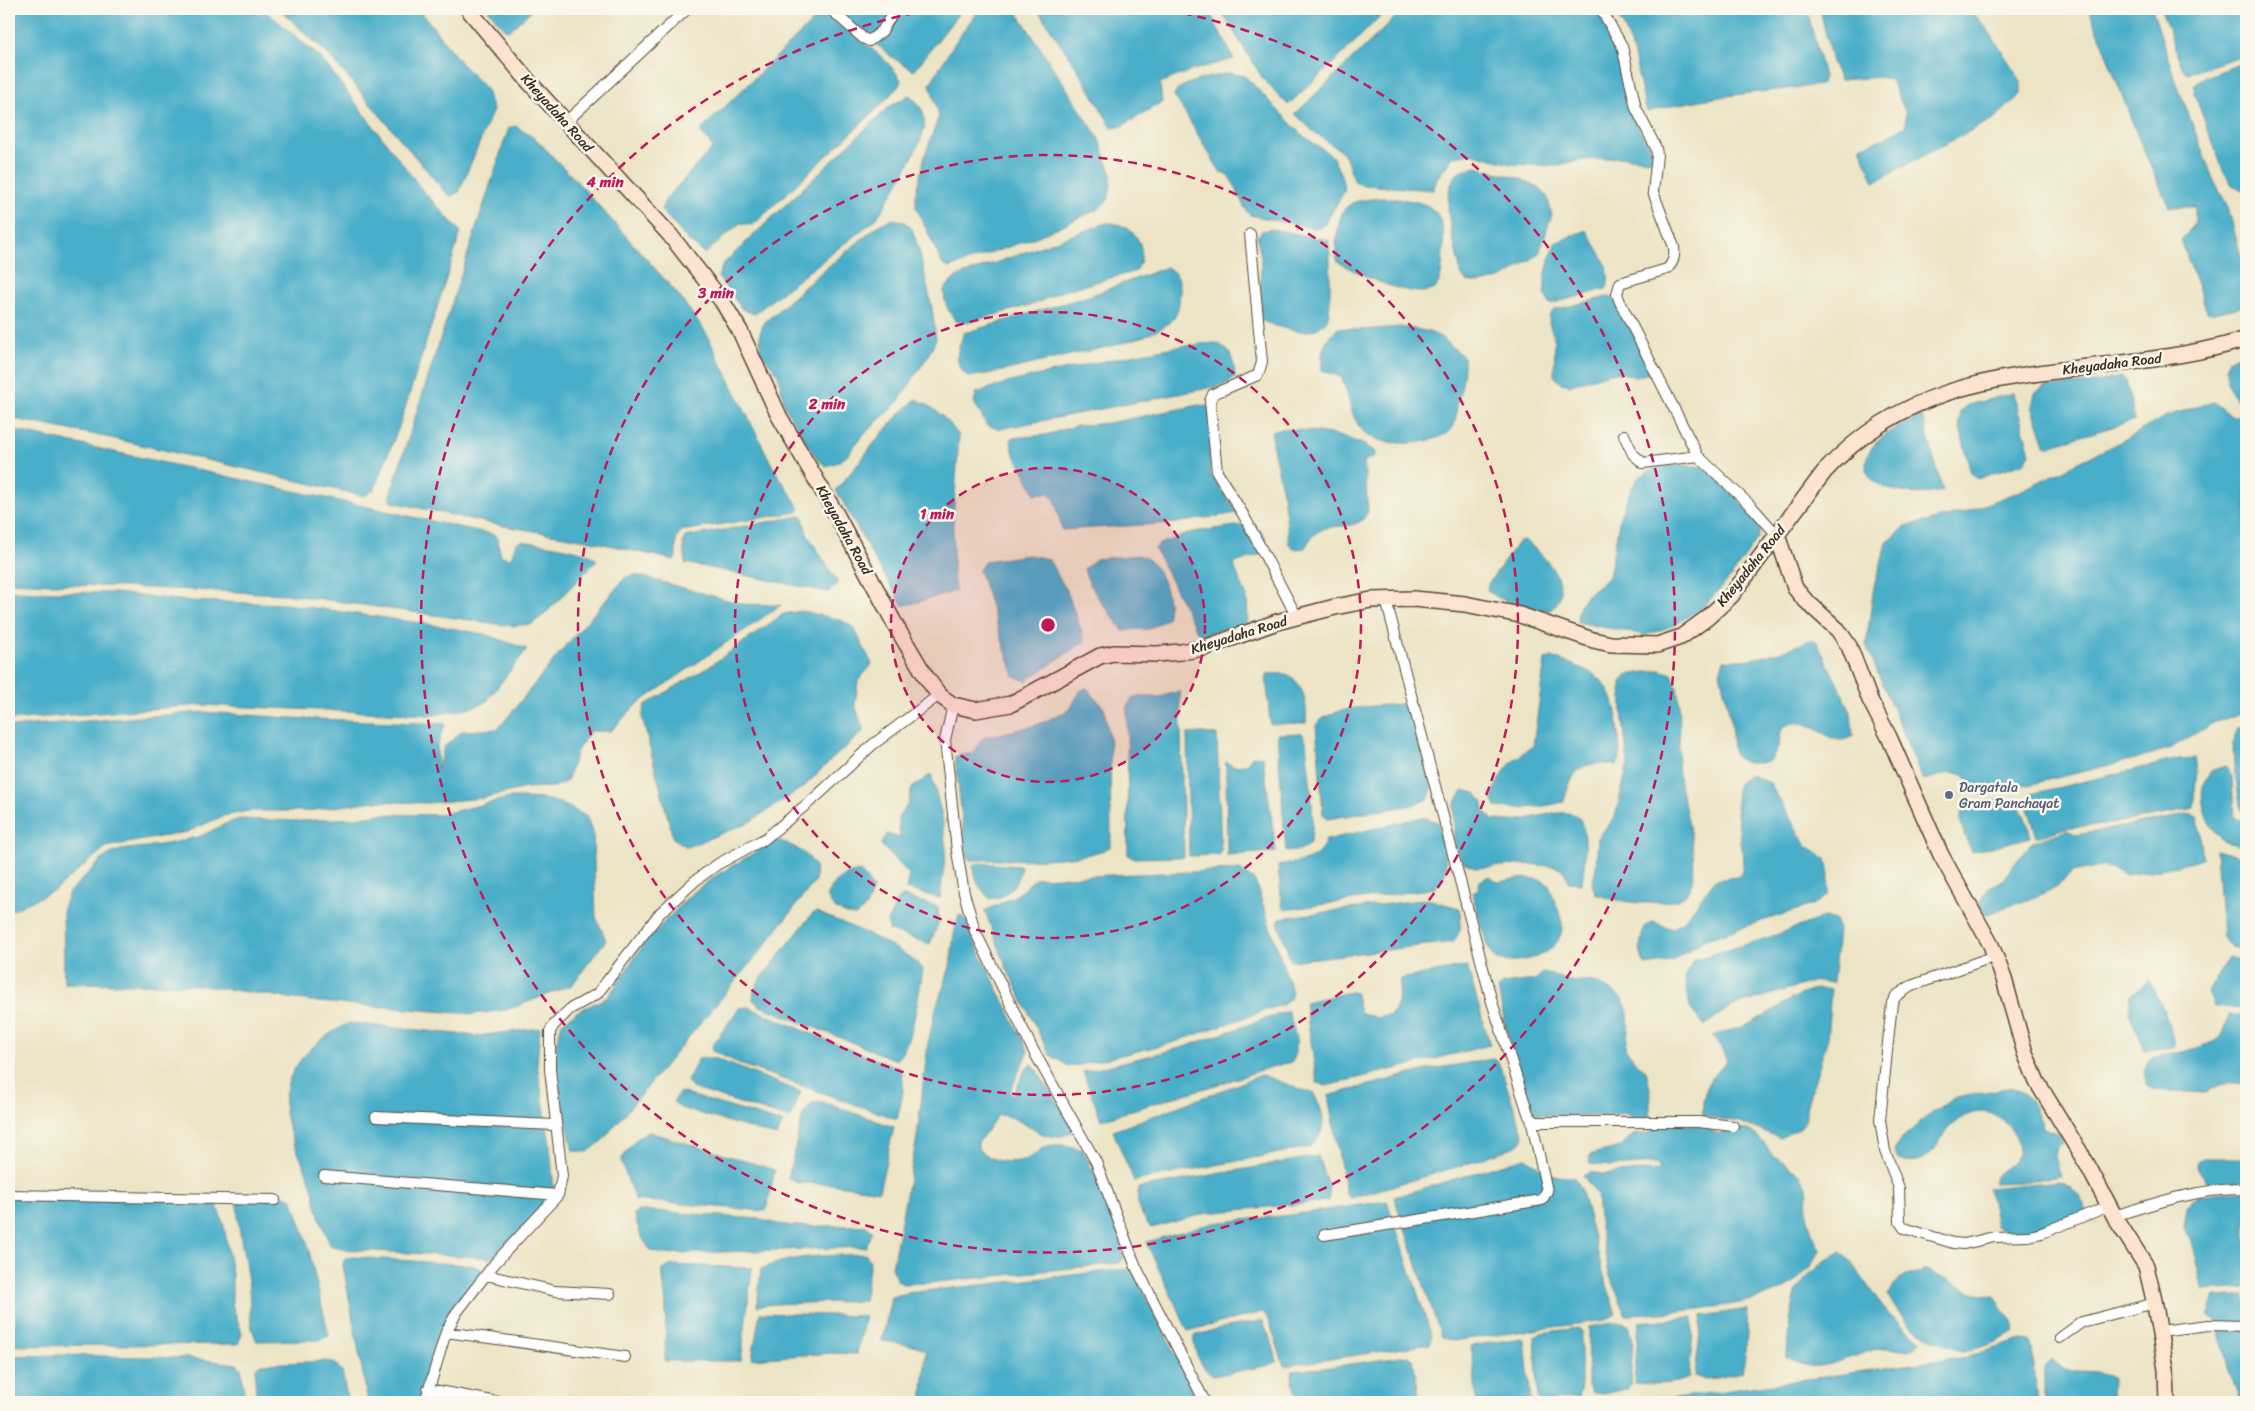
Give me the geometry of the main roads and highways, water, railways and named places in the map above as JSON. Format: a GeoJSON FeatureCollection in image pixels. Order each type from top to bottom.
{"type":"FeatureCollection","features":[{"type":"Feature","properties":{"kind":"main road","name":"Kheyadaha Road"},"geometry":{"type":"LineString","coordinates":[[468,9],[566,122],[670,235],[722,301],[740,331],[779,416],[836,514],[897,628],[926,677],[935,698],[950,716],[1011,704],[1047,687],[1100,656],[1114,653],[1157,654],[1204,648],[1297,617],[1371,600],[1414,599],[1465,604],[1520,615],[1593,640],[1621,645],[1657,645],[1681,637],[1707,618],[1731,596],[1824,472],[1841,454],[1872,430],[1905,409],[1947,392],[1986,380],[2175,356],[2224,347],[2246,339]]}},
{"type":"Feature","properties":{"kind":"main road"},"geometry":{"type":"LineString","coordinates":[[1777,535],[1795,588],[1838,630],[1849,646],[1870,700],[1889,737],[1941,855],[1975,913],[1995,956],[2025,1054],[2037,1082],[2146,1266],[2155,1303],[2166,1369],[2167,1402]]}},
{"type":"Feature","properties":{"kind":"water"},"geometry":{"type":"Polygon","coordinates":[[[9,9],[263,9],[321,58],[424,192],[461,232],[399,427],[374,490],[364,496],[111,438],[9,418],[9,9]]]}},
{"type":"Feature","properties":{"kind":"water"},"geometry":{"type":"Polygon","coordinates":[[[279,9],[419,9],[460,62],[486,89],[493,110],[459,192],[451,196],[444,191],[329,55],[279,9]]]}},
{"type":"Feature","properties":{"kind":"water"},"geometry":{"type":"Polygon","coordinates":[[[488,9],[533,9],[510,30],[504,29],[488,9]]]}},
{"type":"Feature","properties":{"kind":"water"},"geometry":{"type":"Polygon","coordinates":[[[844,9],[962,9],[914,71],[892,57],[848,21],[844,9]]]}},
{"type":"Feature","properties":{"kind":"water"},"geometry":{"type":"Polygon","coordinates":[[[979,9],[1015,9],[1098,137],[1111,172],[1111,186],[1108,200],[1099,209],[1036,237],[949,268],[943,265],[916,207],[916,192],[925,155],[939,116],[930,84],[954,44],[979,9]]]}},
{"type":"Feature","properties":{"kind":"water"},"geometry":{"type":"Polygon","coordinates":[[[1037,9],[1208,9],[1234,59],[1193,70],[1160,83],[1162,102],[1122,126],[1112,128],[1078,70],[1037,9]]]}},
{"type":"Feature","properties":{"kind":"water"},"geometry":{"type":"Polygon","coordinates":[[[1222,9],[1387,9],[1346,51],[1288,105],[1263,79],[1226,19],[1222,9]]]}},
{"type":"Feature","properties":{"kind":"water"},"geometry":{"type":"Polygon","coordinates":[[[1404,9],[1596,9],[1613,36],[1639,129],[1653,151],[1651,160],[1620,157],[1574,161],[1556,166],[1510,164],[1471,153],[1454,156],[1438,177],[1433,190],[1362,185],[1355,182],[1344,153],[1314,132],[1295,114],[1404,9]]]}},
{"type":"Feature","properties":{"kind":"water"},"geometry":{"type":"Polygon","coordinates":[[[1611,9],[1807,9],[1824,77],[1821,85],[1712,98],[1647,112],[1631,44],[1620,20],[1611,9]]]}},
{"type":"Feature","properties":{"kind":"water"},"geometry":{"type":"Polygon","coordinates":[[[1820,9],[1970,9],[1988,30],[2021,81],[2021,94],[1995,118],[1874,182],[1860,147],[1885,138],[1905,126],[1906,113],[1891,80],[1880,77],[1840,80],[1832,62],[1820,9]]]}},
{"type":"Feature","properties":{"kind":"water"},"geometry":{"type":"Polygon","coordinates":[[[2089,9],[2152,9],[2174,76],[2213,179],[2228,207],[2246,276],[2246,306],[2214,313],[2207,312],[2181,240],[2195,224],[2195,207],[2169,207],[2138,137],[2089,9]]]}},
{"type":"Feature","properties":{"kind":"water"},"geometry":{"type":"Polygon","coordinates":[[[2161,9],[2246,9],[2246,54],[2187,74],[2182,67],[2161,9]]]}},
{"type":"Feature","properties":{"kind":"water"},"geometry":{"type":"Polygon","coordinates":[[[826,16],[886,61],[901,80],[899,86],[753,225],[740,223],[705,254],[689,241],[661,210],[665,200],[713,147],[700,131],[815,19],[826,16]]]}},
{"type":"Feature","properties":{"kind":"water"},"geometry":{"type":"Polygon","coordinates":[[[2244,62],[2246,65],[2246,191],[2232,185],[2223,170],[2194,93],[2195,84],[2201,79],[2244,62]]]}},
{"type":"Feature","properties":{"kind":"water"},"geometry":{"type":"Polygon","coordinates":[[[1229,73],[1245,76],[1301,134],[1332,156],[1341,175],[1345,190],[1325,224],[1312,228],[1250,215],[1243,205],[1231,179],[1221,173],[1174,95],[1182,86],[1229,73]]]}},
{"type":"Feature","properties":{"kind":"water"},"geometry":{"type":"Polygon","coordinates":[[[909,95],[922,110],[924,129],[911,160],[876,219],[754,314],[742,309],[718,277],[723,264],[889,107],[909,95]]]}},
{"type":"Feature","properties":{"kind":"water"},"geometry":{"type":"Polygon","coordinates":[[[515,126],[536,139],[582,187],[676,292],[705,331],[772,465],[800,509],[797,512],[681,531],[676,538],[676,558],[674,560],[587,540],[498,525],[392,502],[389,498],[505,139],[509,128],[515,126]]]}},
{"type":"Feature","properties":{"kind":"water"},"geometry":{"type":"Polygon","coordinates":[[[1476,167],[1519,178],[1539,188],[1547,196],[1552,215],[1539,254],[1503,278],[1480,283],[1466,281],[1461,275],[1449,220],[1448,205],[1449,191],[1453,180],[1461,171],[1476,167]]]}},
{"type":"Feature","properties":{"kind":"water"},"geometry":{"type":"Polygon","coordinates":[[[1384,198],[1422,203],[1437,214],[1441,223],[1443,252],[1441,275],[1435,289],[1425,292],[1414,292],[1400,289],[1372,279],[1338,262],[1336,252],[1337,235],[1341,215],[1345,209],[1356,202],[1384,198]]]}},
{"type":"Feature","properties":{"kind":"water"},"geometry":{"type":"Polygon","coordinates":[[[891,219],[904,221],[912,229],[920,253],[932,308],[936,339],[928,356],[898,402],[861,437],[847,456],[836,463],[826,466],[818,460],[785,407],[778,374],[760,351],[760,333],[764,323],[819,274],[879,225],[891,219]]]}},
{"type":"Feature","properties":{"kind":"water"},"geometry":{"type":"Polygon","coordinates":[[[1106,223],[1124,227],[1137,238],[1141,253],[1136,271],[1059,292],[1037,303],[966,323],[956,321],[950,313],[945,302],[944,289],[956,277],[1106,223]]]}},
{"type":"Feature","properties":{"kind":"water"},"geometry":{"type":"Polygon","coordinates":[[[1272,229],[1328,240],[1330,253],[1329,311],[1328,318],[1320,327],[1312,330],[1294,331],[1260,320],[1261,258],[1257,237],[1262,231],[1272,229]]]}},
{"type":"Feature","properties":{"kind":"water"},"geometry":{"type":"Polygon","coordinates":[[[1587,231],[1603,259],[1608,274],[1606,289],[1550,304],[1545,291],[1545,283],[1555,243],[1587,231]]]}},
{"type":"Feature","properties":{"kind":"water"},"geometry":{"type":"Polygon","coordinates":[[[1167,267],[1176,275],[1179,281],[1180,292],[1176,315],[1162,328],[1137,339],[1108,347],[981,375],[968,377],[960,366],[957,357],[964,333],[1092,295],[1167,267]]]}},
{"type":"Feature","properties":{"kind":"water"},"geometry":{"type":"Polygon","coordinates":[[[1607,297],[1614,298],[1652,369],[1649,373],[1635,377],[1623,373],[1609,373],[1571,385],[1560,383],[1554,375],[1555,341],[1549,323],[1550,314],[1554,310],[1607,297]]]}},
{"type":"Feature","properties":{"kind":"water"},"geometry":{"type":"Polygon","coordinates":[[[1400,327],[1422,330],[1439,336],[1464,357],[1463,376],[1455,423],[1448,432],[1438,438],[1411,443],[1397,443],[1373,438],[1365,433],[1355,420],[1341,377],[1322,370],[1324,346],[1338,328],[1361,330],[1400,327]]]}},
{"type":"Feature","properties":{"kind":"water"},"geometry":{"type":"Polygon","coordinates":[[[1216,343],[1229,352],[1234,367],[1235,378],[1224,385],[1000,429],[987,426],[974,402],[976,393],[1018,380],[1153,351],[1216,343]]]}},
{"type":"Feature","properties":{"kind":"water"},"geometry":{"type":"Polygon","coordinates":[[[2246,353],[2246,399],[2236,399],[2227,380],[2227,364],[2229,359],[2246,353]]]}},
{"type":"Feature","properties":{"kind":"water"},"geometry":{"type":"Polygon","coordinates":[[[2122,377],[2126,381],[2135,420],[2046,447],[2032,406],[2035,393],[2045,387],[2090,383],[2122,377]]]}},
{"type":"Feature","properties":{"kind":"water"},"geometry":{"type":"Polygon","coordinates":[[[2013,393],[2030,453],[2025,462],[1977,479],[1971,473],[1959,423],[1960,411],[1968,405],[2013,393]]]}},
{"type":"Feature","properties":{"kind":"water"},"geometry":{"type":"Polygon","coordinates":[[[916,399],[940,414],[959,436],[953,522],[953,578],[956,591],[903,606],[836,490],[884,431],[916,399]]]}},
{"type":"Feature","properties":{"kind":"water"},"geometry":{"type":"Polygon","coordinates":[[[2214,402],[2231,416],[2246,416],[2246,712],[2213,723],[2171,748],[2135,759],[1982,796],[1968,779],[1957,773],[1944,774],[1923,780],[1866,645],[1874,586],[1888,540],[1907,526],[1966,512],[2018,492],[2120,442],[2166,416],[2214,402]]]}},
{"type":"Feature","properties":{"kind":"water"},"geometry":{"type":"Polygon","coordinates":[[[1199,405],[1211,407],[1217,412],[1209,455],[1211,475],[1237,513],[1175,523],[1062,530],[1055,500],[1049,493],[1035,494],[1012,449],[1011,438],[1046,435],[1075,426],[1108,423],[1199,405]]]}},
{"type":"Feature","properties":{"kind":"water"},"geometry":{"type":"Polygon","coordinates":[[[1922,416],[1943,491],[1907,493],[1881,486],[1872,479],[1866,469],[1870,450],[1890,432],[1922,416]]]}},
{"type":"Feature","properties":{"kind":"water"},"geometry":{"type":"Polygon","coordinates":[[[9,429],[496,535],[501,556],[511,558],[516,543],[522,541],[572,549],[597,560],[544,615],[532,624],[512,626],[285,594],[9,582],[9,429]]]}},
{"type":"Feature","properties":{"kind":"water"},"geometry":{"type":"Polygon","coordinates":[[[1282,429],[1331,434],[1354,441],[1376,452],[1374,457],[1364,461],[1368,511],[1360,522],[1321,530],[1313,536],[1305,548],[1294,549],[1289,544],[1283,493],[1272,443],[1272,432],[1282,429]]]}},
{"type":"Feature","properties":{"kind":"water"},"geometry":{"type":"Polygon","coordinates":[[[1662,466],[1701,467],[1716,477],[1750,514],[1760,530],[1758,538],[1730,578],[1704,606],[1675,625],[1646,635],[1577,622],[1579,607],[1582,601],[1609,577],[1620,517],[1637,479],[1649,471],[1662,466]]]}},
{"type":"Feature","properties":{"kind":"water"},"geometry":{"type":"Polygon","coordinates":[[[803,517],[807,534],[837,581],[837,585],[828,592],[685,563],[683,542],[685,537],[803,517]]]}},
{"type":"Feature","properties":{"kind":"water"},"geometry":{"type":"Polygon","coordinates":[[[1243,525],[1259,530],[1266,538],[1265,548],[1261,554],[1233,564],[1247,597],[1248,622],[1202,635],[1196,630],[1155,549],[1159,544],[1193,532],[1243,525]]]}},
{"type":"Feature","properties":{"kind":"water"},"geometry":{"type":"Polygon","coordinates":[[[1524,540],[1548,563],[1559,583],[1560,593],[1557,602],[1549,611],[1516,604],[1493,595],[1487,590],[1488,584],[1519,541],[1524,540]]]}},
{"type":"Feature","properties":{"kind":"water"},"geometry":{"type":"Polygon","coordinates":[[[1029,555],[1048,559],[1067,591],[1085,641],[1026,681],[1014,676],[979,570],[985,561],[1029,555]]]}},
{"type":"Feature","properties":{"kind":"water"},"geometry":{"type":"Polygon","coordinates":[[[1138,555],[1148,559],[1154,565],[1162,579],[1167,596],[1167,619],[1149,629],[1123,630],[1095,593],[1084,569],[1096,559],[1138,555]]]}},
{"type":"Feature","properties":{"kind":"water"},"geometry":{"type":"Polygon","coordinates":[[[636,575],[742,604],[781,605],[636,705],[611,731],[590,731],[577,751],[567,781],[554,787],[526,788],[483,798],[427,803],[374,801],[308,811],[249,811],[223,816],[187,832],[106,847],[55,890],[9,912],[9,727],[204,712],[291,718],[445,724],[437,746],[438,768],[444,747],[462,731],[498,729],[562,650],[626,577],[636,575]]]}},
{"type":"Feature","properties":{"kind":"water"},"geometry":{"type":"Polygon","coordinates":[[[9,591],[116,593],[187,601],[286,604],[484,634],[527,649],[486,702],[467,709],[434,715],[201,705],[9,720],[9,591]]]}},
{"type":"Feature","properties":{"kind":"water"},"geometry":{"type":"Polygon","coordinates":[[[802,611],[841,620],[854,628],[872,664],[858,681],[855,705],[864,731],[805,786],[748,823],[687,847],[673,838],[642,717],[645,705],[710,666],[783,614],[802,611]]]}},
{"type":"Feature","properties":{"kind":"water"},"geometry":{"type":"Polygon","coordinates":[[[1815,640],[1818,644],[1851,712],[1853,736],[1844,740],[1836,739],[1811,726],[1793,723],[1782,728],[1778,747],[1771,760],[1761,763],[1747,763],[1737,758],[1733,750],[1731,721],[1720,672],[1724,660],[1757,658],[1815,640]]]}},
{"type":"Feature","properties":{"kind":"water"},"geometry":{"type":"Polygon","coordinates":[[[1552,657],[1586,670],[1596,676],[1610,693],[1617,715],[1620,761],[1616,765],[1593,764],[1579,769],[1571,782],[1563,802],[1530,808],[1496,807],[1492,798],[1502,774],[1512,762],[1533,746],[1545,660],[1552,657]]]}},
{"type":"Feature","properties":{"kind":"water"},"geometry":{"type":"Polygon","coordinates":[[[1660,670],[1672,674],[1679,697],[1678,764],[1692,842],[1693,877],[1688,890],[1677,900],[1652,903],[1627,902],[1596,894],[1592,885],[1596,867],[1598,838],[1615,817],[1628,764],[1622,712],[1621,682],[1626,675],[1660,670]]]}},
{"type":"Feature","properties":{"kind":"water"},"geometry":{"type":"Polygon","coordinates":[[[1266,674],[1286,674],[1297,682],[1304,695],[1306,723],[1270,724],[1266,674]]]}},
{"type":"Feature","properties":{"kind":"water"},"geometry":{"type":"Polygon","coordinates":[[[1087,688],[1104,708],[1110,743],[1111,846],[1100,851],[1065,858],[970,860],[966,855],[955,756],[973,753],[982,738],[1037,725],[1069,710],[1081,690],[1087,688]]]}},
{"type":"Feature","properties":{"kind":"water"},"geometry":{"type":"Polygon","coordinates":[[[1180,691],[1184,857],[1132,858],[1128,855],[1127,706],[1134,697],[1160,697],[1180,691]]]}},
{"type":"Feature","properties":{"kind":"water"},"geometry":{"type":"Polygon","coordinates":[[[1401,704],[1412,710],[1432,788],[1428,799],[1414,805],[1327,819],[1323,814],[1316,725],[1332,714],[1355,708],[1401,704]]]}},
{"type":"Feature","properties":{"kind":"water"},"geometry":{"type":"Polygon","coordinates":[[[2246,725],[2246,811],[2241,811],[2233,749],[2236,729],[2246,725]]]}},
{"type":"Feature","properties":{"kind":"water"},"geometry":{"type":"Polygon","coordinates":[[[1203,733],[1217,735],[1221,852],[1219,855],[1189,856],[1187,734],[1203,733]]]}},
{"type":"Feature","properties":{"kind":"water"},"geometry":{"type":"Polygon","coordinates":[[[1302,733],[1306,741],[1312,796],[1311,838],[1308,845],[1303,848],[1286,852],[1277,734],[1302,733]]]}},
{"type":"Feature","properties":{"kind":"water"},"geometry":{"type":"Polygon","coordinates":[[[1252,756],[1263,757],[1276,852],[1227,855],[1226,762],[1233,766],[1246,765],[1252,756]]]}},
{"type":"Feature","properties":{"kind":"water"},"geometry":{"type":"Polygon","coordinates":[[[2195,758],[2197,772],[2193,807],[2190,810],[2103,825],[2069,827],[2037,837],[2026,802],[2031,794],[2179,759],[2195,758]]]}},
{"type":"Feature","properties":{"kind":"water"},"geometry":{"type":"Polygon","coordinates":[[[2226,766],[2232,776],[2234,819],[2246,820],[2246,846],[2230,843],[2219,836],[2211,826],[2204,808],[2202,793],[2205,780],[2212,770],[2226,766]]]}},
{"type":"Feature","properties":{"kind":"water"},"geometry":{"type":"Polygon","coordinates":[[[931,774],[942,816],[946,850],[940,898],[906,889],[909,874],[881,845],[887,834],[900,838],[898,818],[908,804],[912,788],[931,774]]]}},
{"type":"Feature","properties":{"kind":"water"},"geometry":{"type":"Polygon","coordinates":[[[1751,775],[1770,783],[1805,844],[1826,859],[1829,875],[1828,895],[1815,904],[1706,939],[1672,961],[1645,965],[1640,950],[1644,927],[1653,922],[1673,929],[1685,919],[1715,880],[1737,877],[1742,871],[1743,860],[1736,804],[1737,793],[1741,780],[1751,775]]]}},
{"type":"Feature","properties":{"kind":"water"},"geometry":{"type":"Polygon","coordinates":[[[1463,790],[1476,793],[1483,802],[1484,811],[1493,820],[1512,821],[1555,813],[1577,816],[1584,828],[1585,837],[1582,883],[1569,882],[1564,871],[1556,867],[1530,864],[1476,868],[1463,862],[1454,845],[1454,805],[1463,790]]]}},
{"type":"Feature","properties":{"kind":"water"},"geometry":{"type":"Polygon","coordinates":[[[509,798],[550,800],[587,817],[593,835],[596,917],[606,940],[572,985],[507,1010],[473,1014],[318,1002],[197,985],[64,983],[63,908],[69,892],[101,860],[110,854],[121,850],[167,844],[201,836],[227,823],[240,819],[298,821],[356,818],[379,814],[439,815],[509,798]]]}},
{"type":"Feature","properties":{"kind":"water"},"geometry":{"type":"Polygon","coordinates":[[[2004,798],[2011,801],[2023,813],[2031,837],[1972,852],[1962,825],[1961,814],[1963,809],[2004,798]]]}},
{"type":"Feature","properties":{"kind":"water"},"geometry":{"type":"Polygon","coordinates":[[[2192,814],[2198,818],[2203,859],[2177,866],[2126,875],[2102,866],[2072,872],[2055,887],[2033,898],[1987,915],[1979,907],[1988,888],[2002,880],[2031,843],[2067,830],[2077,835],[2192,814]]]}},
{"type":"Feature","properties":{"kind":"water"},"geometry":{"type":"Polygon","coordinates":[[[1422,817],[1438,822],[1446,858],[1444,874],[1441,882],[1435,888],[1285,910],[1282,906],[1278,866],[1301,862],[1313,857],[1323,848],[1326,840],[1422,817]]]}},
{"type":"Feature","properties":{"kind":"water"},"geometry":{"type":"Polygon","coordinates":[[[776,840],[793,846],[809,858],[815,868],[815,881],[759,953],[602,1141],[588,1152],[573,1151],[558,1087],[556,1044],[562,1023],[578,1011],[608,997],[643,945],[689,896],[715,876],[776,840]]]}},
{"type":"Feature","properties":{"kind":"water"},"geometry":{"type":"Polygon","coordinates":[[[2216,850],[2246,858],[2246,950],[2231,947],[2222,938],[2216,850]]]}},
{"type":"Feature","properties":{"kind":"water"},"geometry":{"type":"Polygon","coordinates":[[[978,863],[1021,866],[1018,878],[1011,889],[1001,897],[989,898],[978,885],[973,866],[978,863]]]}},
{"type":"Feature","properties":{"kind":"water"},"geometry":{"type":"Polygon","coordinates":[[[1240,870],[1255,881],[1292,992],[1290,999],[1284,1004],[1171,1043],[1079,1065],[1068,1066],[1050,1055],[1007,969],[985,911],[1015,896],[1036,878],[1240,870]]]}},
{"type":"Feature","properties":{"kind":"water"},"geometry":{"type":"Polygon","coordinates":[[[860,871],[873,888],[867,904],[855,916],[837,910],[828,899],[827,894],[840,878],[860,871]]]}},
{"type":"Feature","properties":{"kind":"water"},"geometry":{"type":"Polygon","coordinates":[[[1489,876],[1498,882],[1529,878],[1543,881],[1548,885],[1560,914],[1562,925],[1559,939],[1553,946],[1536,957],[1525,960],[1496,960],[1487,945],[1472,893],[1478,889],[1480,881],[1489,876]]]}},
{"type":"Feature","properties":{"kind":"water"},"geometry":{"type":"Polygon","coordinates":[[[902,896],[938,907],[938,924],[930,944],[890,931],[887,922],[902,896]]]}},
{"type":"Feature","properties":{"kind":"water"},"geometry":{"type":"Polygon","coordinates":[[[1427,899],[1459,908],[1460,926],[1453,942],[1291,961],[1278,923],[1280,918],[1427,899]]]}},
{"type":"Feature","properties":{"kind":"water"},"geometry":{"type":"Polygon","coordinates":[[[817,912],[888,944],[902,952],[923,969],[911,1031],[902,1053],[896,1060],[760,1006],[753,1000],[754,990],[760,980],[812,914],[817,912]]]}},
{"type":"Feature","properties":{"kind":"water"},"geometry":{"type":"Polygon","coordinates":[[[959,915],[965,919],[971,930],[974,941],[1028,1051],[1010,1092],[1013,1096],[1026,1068],[1032,1064],[1067,1116],[1073,1131],[1063,1136],[1053,1137],[1008,1116],[998,1115],[978,1143],[978,1149],[991,1158],[1006,1162],[1029,1158],[1044,1148],[1054,1145],[1069,1146],[1083,1150],[1106,1199],[1125,1249],[1124,1257],[1120,1263],[928,1283],[903,1284],[896,1279],[892,1267],[917,1138],[928,1043],[936,1008],[950,967],[954,934],[959,915]]]}},
{"type":"Feature","properties":{"kind":"water"},"geometry":{"type":"Polygon","coordinates":[[[1825,917],[1836,920],[1838,930],[1833,983],[1815,981],[1730,1007],[1704,1026],[1690,1008],[1685,978],[1693,960],[1767,938],[1825,917]]]}},
{"type":"Feature","properties":{"kind":"water"},"geometry":{"type":"Polygon","coordinates":[[[2228,958],[2246,960],[2246,1007],[2214,1008],[2208,991],[2228,958]]]}},
{"type":"Feature","properties":{"kind":"water"},"geometry":{"type":"Polygon","coordinates":[[[1467,966],[1490,1045],[1326,1086],[1317,1083],[1305,1002],[1355,991],[1360,1012],[1376,1018],[1391,1015],[1398,1002],[1400,979],[1467,966]]]}},
{"type":"Feature","properties":{"kind":"water"},"geometry":{"type":"Polygon","coordinates":[[[1544,972],[1570,981],[1593,982],[1616,994],[1623,1000],[1628,1015],[1626,1049],[1636,1063],[1646,1070],[1651,1094],[1649,1119],[1641,1121],[1623,1113],[1601,1116],[1536,1115],[1517,1069],[1498,989],[1502,984],[1535,980],[1544,972]]]}},
{"type":"Feature","properties":{"kind":"water"},"geometry":{"type":"Polygon","coordinates":[[[2149,980],[2168,1021],[2174,1047],[2145,1050],[2129,1013],[2131,995],[2149,980]]]}},
{"type":"Feature","properties":{"kind":"water"},"geometry":{"type":"Polygon","coordinates":[[[1816,989],[1831,989],[1827,1041],[1806,1108],[1803,1125],[1780,1138],[1739,1122],[1703,1116],[1705,1092],[1727,1061],[1720,1046],[1712,1036],[1748,1025],[1797,996],[1816,989]]]}},
{"type":"Feature","properties":{"kind":"water"},"geometry":{"type":"Polygon","coordinates":[[[748,1007],[853,1051],[900,1068],[903,1087],[897,1119],[742,1065],[713,1051],[712,1046],[739,1008],[748,1007]]]}},
{"type":"Feature","properties":{"kind":"water"},"geometry":{"type":"Polygon","coordinates":[[[1288,1011],[1296,1044],[1295,1056],[1292,1062],[1101,1120],[1083,1072],[1184,1047],[1288,1011]]]}},
{"type":"Feature","properties":{"kind":"water"},"geometry":{"type":"Polygon","coordinates":[[[2229,1015],[2246,1015],[2246,1084],[2219,1084],[2206,1093],[2152,1090],[2146,1085],[2146,1069],[2149,1060],[2158,1055],[2191,1050],[2217,1040],[2225,1029],[2229,1015]]]}},
{"type":"Feature","properties":{"kind":"water"},"geometry":{"type":"Polygon","coordinates":[[[349,1023],[477,1036],[540,1028],[537,1064],[550,1144],[554,1191],[500,1255],[492,1258],[341,1249],[330,1245],[317,1209],[311,1184],[289,1131],[285,1106],[286,1090],[299,1062],[309,1051],[321,1040],[349,1023]]]}},
{"type":"Feature","properties":{"kind":"water"},"geometry":{"type":"Polygon","coordinates":[[[699,1058],[714,1058],[801,1092],[790,1119],[692,1088],[687,1081],[699,1058]]]}},
{"type":"Feature","properties":{"kind":"water"},"geometry":{"type":"Polygon","coordinates":[[[1492,1059],[1498,1061],[1524,1136],[1521,1142],[1514,1147],[1470,1163],[1351,1198],[1346,1194],[1328,1096],[1426,1070],[1492,1059]]]}},
{"type":"Feature","properties":{"kind":"water"},"geometry":{"type":"Polygon","coordinates":[[[1262,1075],[1314,1094],[1321,1108],[1323,1122],[1320,1135],[1310,1147],[1134,1181],[1113,1131],[1262,1075]]]}},
{"type":"Feature","properties":{"kind":"water"},"geometry":{"type":"Polygon","coordinates":[[[2005,1088],[2014,1089],[2026,1096],[2034,1106],[2044,1128],[2061,1134],[2063,1142],[2057,1146],[2055,1157],[2061,1176],[2021,1182],[1993,1183],[1998,1174],[2017,1156],[2018,1143],[2008,1125],[1998,1117],[1986,1112],[1974,1113],[1957,1121],[1948,1129],[1931,1154],[1921,1160],[1912,1162],[1898,1160],[1894,1150],[1901,1139],[1924,1119],[1952,1099],[2005,1088]]]}},
{"type":"Feature","properties":{"kind":"water"},"geometry":{"type":"Polygon","coordinates":[[[680,1092],[783,1123],[776,1136],[681,1108],[673,1102],[680,1092]]]}},
{"type":"Feature","properties":{"kind":"water"},"geometry":{"type":"Polygon","coordinates":[[[823,1102],[894,1127],[879,1191],[830,1184],[797,1183],[788,1178],[803,1114],[812,1103],[823,1102]]]}},
{"type":"Feature","properties":{"kind":"water"},"geometry":{"type":"Polygon","coordinates":[[[1658,1125],[1703,1125],[1718,1134],[1735,1129],[1745,1129],[1754,1134],[1772,1154],[1797,1173],[1807,1190],[1808,1220],[1820,1250],[1810,1266],[1798,1279],[1782,1289],[1765,1296],[1728,1305],[1626,1315],[1609,1274],[1599,1221],[1597,1194],[1583,1176],[1590,1172],[1602,1174],[1660,1170],[1657,1163],[1611,1166],[1590,1164],[1589,1155],[1620,1147],[1633,1135],[1648,1133],[1658,1125]]]}},
{"type":"Feature","properties":{"kind":"water"},"geometry":{"type":"Polygon","coordinates":[[[649,1132],[775,1170],[766,1211],[635,1200],[621,1161],[636,1140],[649,1132]]]}},
{"type":"Feature","properties":{"kind":"water"},"geometry":{"type":"Polygon","coordinates":[[[1318,1156],[1329,1189],[1329,1201],[1207,1213],[1151,1228],[1138,1204],[1139,1188],[1318,1156]]]}},
{"type":"Feature","properties":{"kind":"water"},"geometry":{"type":"Polygon","coordinates":[[[1525,1158],[1552,1174],[1574,1177],[1581,1188],[1616,1314],[1606,1320],[1452,1341],[1441,1336],[1394,1197],[1525,1158]]]}},
{"type":"Feature","properties":{"kind":"water"},"geometry":{"type":"Polygon","coordinates":[[[2206,1158],[2246,1158],[2246,1181],[2208,1183],[2198,1169],[2198,1162],[2206,1158]]]}},
{"type":"Feature","properties":{"kind":"water"},"geometry":{"type":"Polygon","coordinates":[[[2059,1181],[2073,1189],[2088,1212],[2030,1231],[2006,1230],[1996,1226],[1988,1188],[2059,1181]]]}},
{"type":"Feature","properties":{"kind":"water"},"geometry":{"type":"Polygon","coordinates":[[[2246,1190],[2246,1288],[2204,1291],[2192,1241],[2184,1228],[2187,1206],[2197,1195],[2246,1190]]]}},
{"type":"Feature","properties":{"kind":"water"},"geometry":{"type":"Polygon","coordinates":[[[9,1195],[210,1200],[217,1205],[224,1226],[232,1274],[232,1304],[242,1333],[238,1344],[9,1346],[9,1195]]]}},
{"type":"Feature","properties":{"kind":"water"},"geometry":{"type":"Polygon","coordinates":[[[285,1196],[292,1199],[307,1242],[329,1336],[319,1340],[257,1341],[252,1325],[249,1289],[239,1229],[237,1197],[285,1196]]]}},
{"type":"Feature","properties":{"kind":"water"},"geometry":{"type":"Polygon","coordinates":[[[1387,1201],[1432,1337],[1430,1344],[1284,1366],[1269,1320],[1263,1312],[1188,1331],[1146,1242],[1213,1223],[1291,1215],[1387,1201]]]}},
{"type":"Feature","properties":{"kind":"water"},"geometry":{"type":"Polygon","coordinates":[[[638,1211],[759,1219],[772,1223],[798,1226],[866,1226],[872,1231],[866,1247],[664,1254],[651,1251],[641,1236],[634,1214],[638,1211]]]}},
{"type":"Feature","properties":{"kind":"water"},"geometry":{"type":"Polygon","coordinates":[[[1842,1252],[1883,1308],[1921,1341],[1910,1349],[1877,1349],[1824,1365],[1809,1366],[1797,1363],[1787,1358],[1791,1313],[1798,1289],[1817,1267],[1842,1252]]]}},
{"type":"Feature","properties":{"kind":"water"},"geometry":{"type":"Polygon","coordinates":[[[866,1254],[870,1261],[864,1301],[757,1306],[761,1269],[799,1258],[866,1254]]]}},
{"type":"Feature","properties":{"kind":"water"},"geometry":{"type":"Polygon","coordinates":[[[354,1257],[470,1265],[480,1268],[483,1272],[446,1322],[420,1402],[368,1402],[343,1265],[345,1258],[354,1257]]]}},
{"type":"Feature","properties":{"kind":"water"},"geometry":{"type":"Polygon","coordinates":[[[672,1265],[752,1268],[741,1361],[665,1361],[666,1305],[662,1270],[672,1265]]]}},
{"type":"Feature","properties":{"kind":"water"},"geometry":{"type":"Polygon","coordinates":[[[1127,1269],[1134,1273],[1190,1383],[1197,1402],[922,1402],[926,1351],[917,1346],[882,1341],[891,1297],[907,1293],[1127,1269]]]}},
{"type":"Feature","properties":{"kind":"water"},"geometry":{"type":"Polygon","coordinates":[[[1924,1269],[1972,1292],[1994,1296],[2012,1321],[2015,1331],[1987,1345],[1963,1350],[1925,1335],[1914,1328],[1906,1322],[1888,1295],[1901,1278],[1908,1274],[1920,1274],[1924,1269]]]}},
{"type":"Feature","properties":{"kind":"water"},"geometry":{"type":"Polygon","coordinates":[[[2246,1295],[2246,1402],[2240,1402],[2228,1367],[2218,1323],[2208,1317],[2215,1297],[2246,1295]]]}},
{"type":"Feature","properties":{"kind":"water"},"geometry":{"type":"Polygon","coordinates":[[[1748,1309],[1746,1352],[1742,1372],[1712,1379],[1695,1376],[1702,1316],[1748,1309]]]}},
{"type":"Feature","properties":{"kind":"water"},"geometry":{"type":"Polygon","coordinates":[[[760,1313],[865,1316],[857,1354],[831,1353],[752,1359],[760,1313]]]}},
{"type":"Feature","properties":{"kind":"water"},"geometry":{"type":"Polygon","coordinates":[[[1694,1317],[1689,1377],[1670,1383],[1634,1383],[1639,1322],[1694,1317]]]}},
{"type":"Feature","properties":{"kind":"water"},"geometry":{"type":"Polygon","coordinates":[[[1259,1321],[1263,1322],[1277,1362],[1266,1366],[1213,1376],[1205,1369],[1196,1352],[1194,1336],[1217,1329],[1259,1321]]]}},
{"type":"Feature","properties":{"kind":"water"},"geometry":{"type":"Polygon","coordinates":[[[1623,1323],[1630,1327],[1633,1341],[1630,1384],[1627,1389],[1603,1394],[1591,1393],[1588,1385],[1589,1327],[1623,1323]]]}},
{"type":"Feature","properties":{"kind":"water"},"geometry":{"type":"Polygon","coordinates":[[[1578,1328],[1581,1331],[1581,1387],[1578,1397],[1541,1402],[1538,1399],[1535,1336],[1539,1333],[1578,1328]]]}},
{"type":"Feature","properties":{"kind":"water"},"geometry":{"type":"Polygon","coordinates":[[[1521,1338],[1525,1340],[1531,1402],[1477,1402],[1471,1346],[1521,1338]]]}},
{"type":"Feature","properties":{"kind":"water"},"geometry":{"type":"Polygon","coordinates":[[[2022,1340],[2029,1341],[2032,1348],[2038,1402],[1647,1402],[1969,1356],[2022,1340]]]}},
{"type":"Feature","properties":{"kind":"water"},"geometry":{"type":"Polygon","coordinates":[[[62,1355],[188,1358],[237,1364],[241,1368],[245,1402],[9,1402],[9,1356],[62,1355]]]}},
{"type":"Feature","properties":{"kind":"water"},"geometry":{"type":"Polygon","coordinates":[[[1408,1356],[1413,1359],[1420,1402],[1359,1402],[1358,1398],[1355,1399],[1355,1402],[1297,1402],[1291,1371],[1408,1356]]]}},
{"type":"Feature","properties":{"kind":"water"},"geometry":{"type":"Polygon","coordinates":[[[2051,1360],[2062,1367],[2074,1371],[2098,1372],[2108,1376],[2112,1380],[2111,1402],[2044,1402],[2044,1367],[2051,1360]]]}},
{"type":"Feature","properties":{"kind":"water"},"geometry":{"type":"Polygon","coordinates":[[[328,1361],[336,1364],[342,1372],[348,1402],[257,1402],[256,1368],[261,1364],[328,1361]]]}},
{"type":"Feature","properties":{"kind":"place","name":"Dargatala Gram Panchayat"},"geometry":{"type":"Point","coordinates":[1949,795]}}]}
